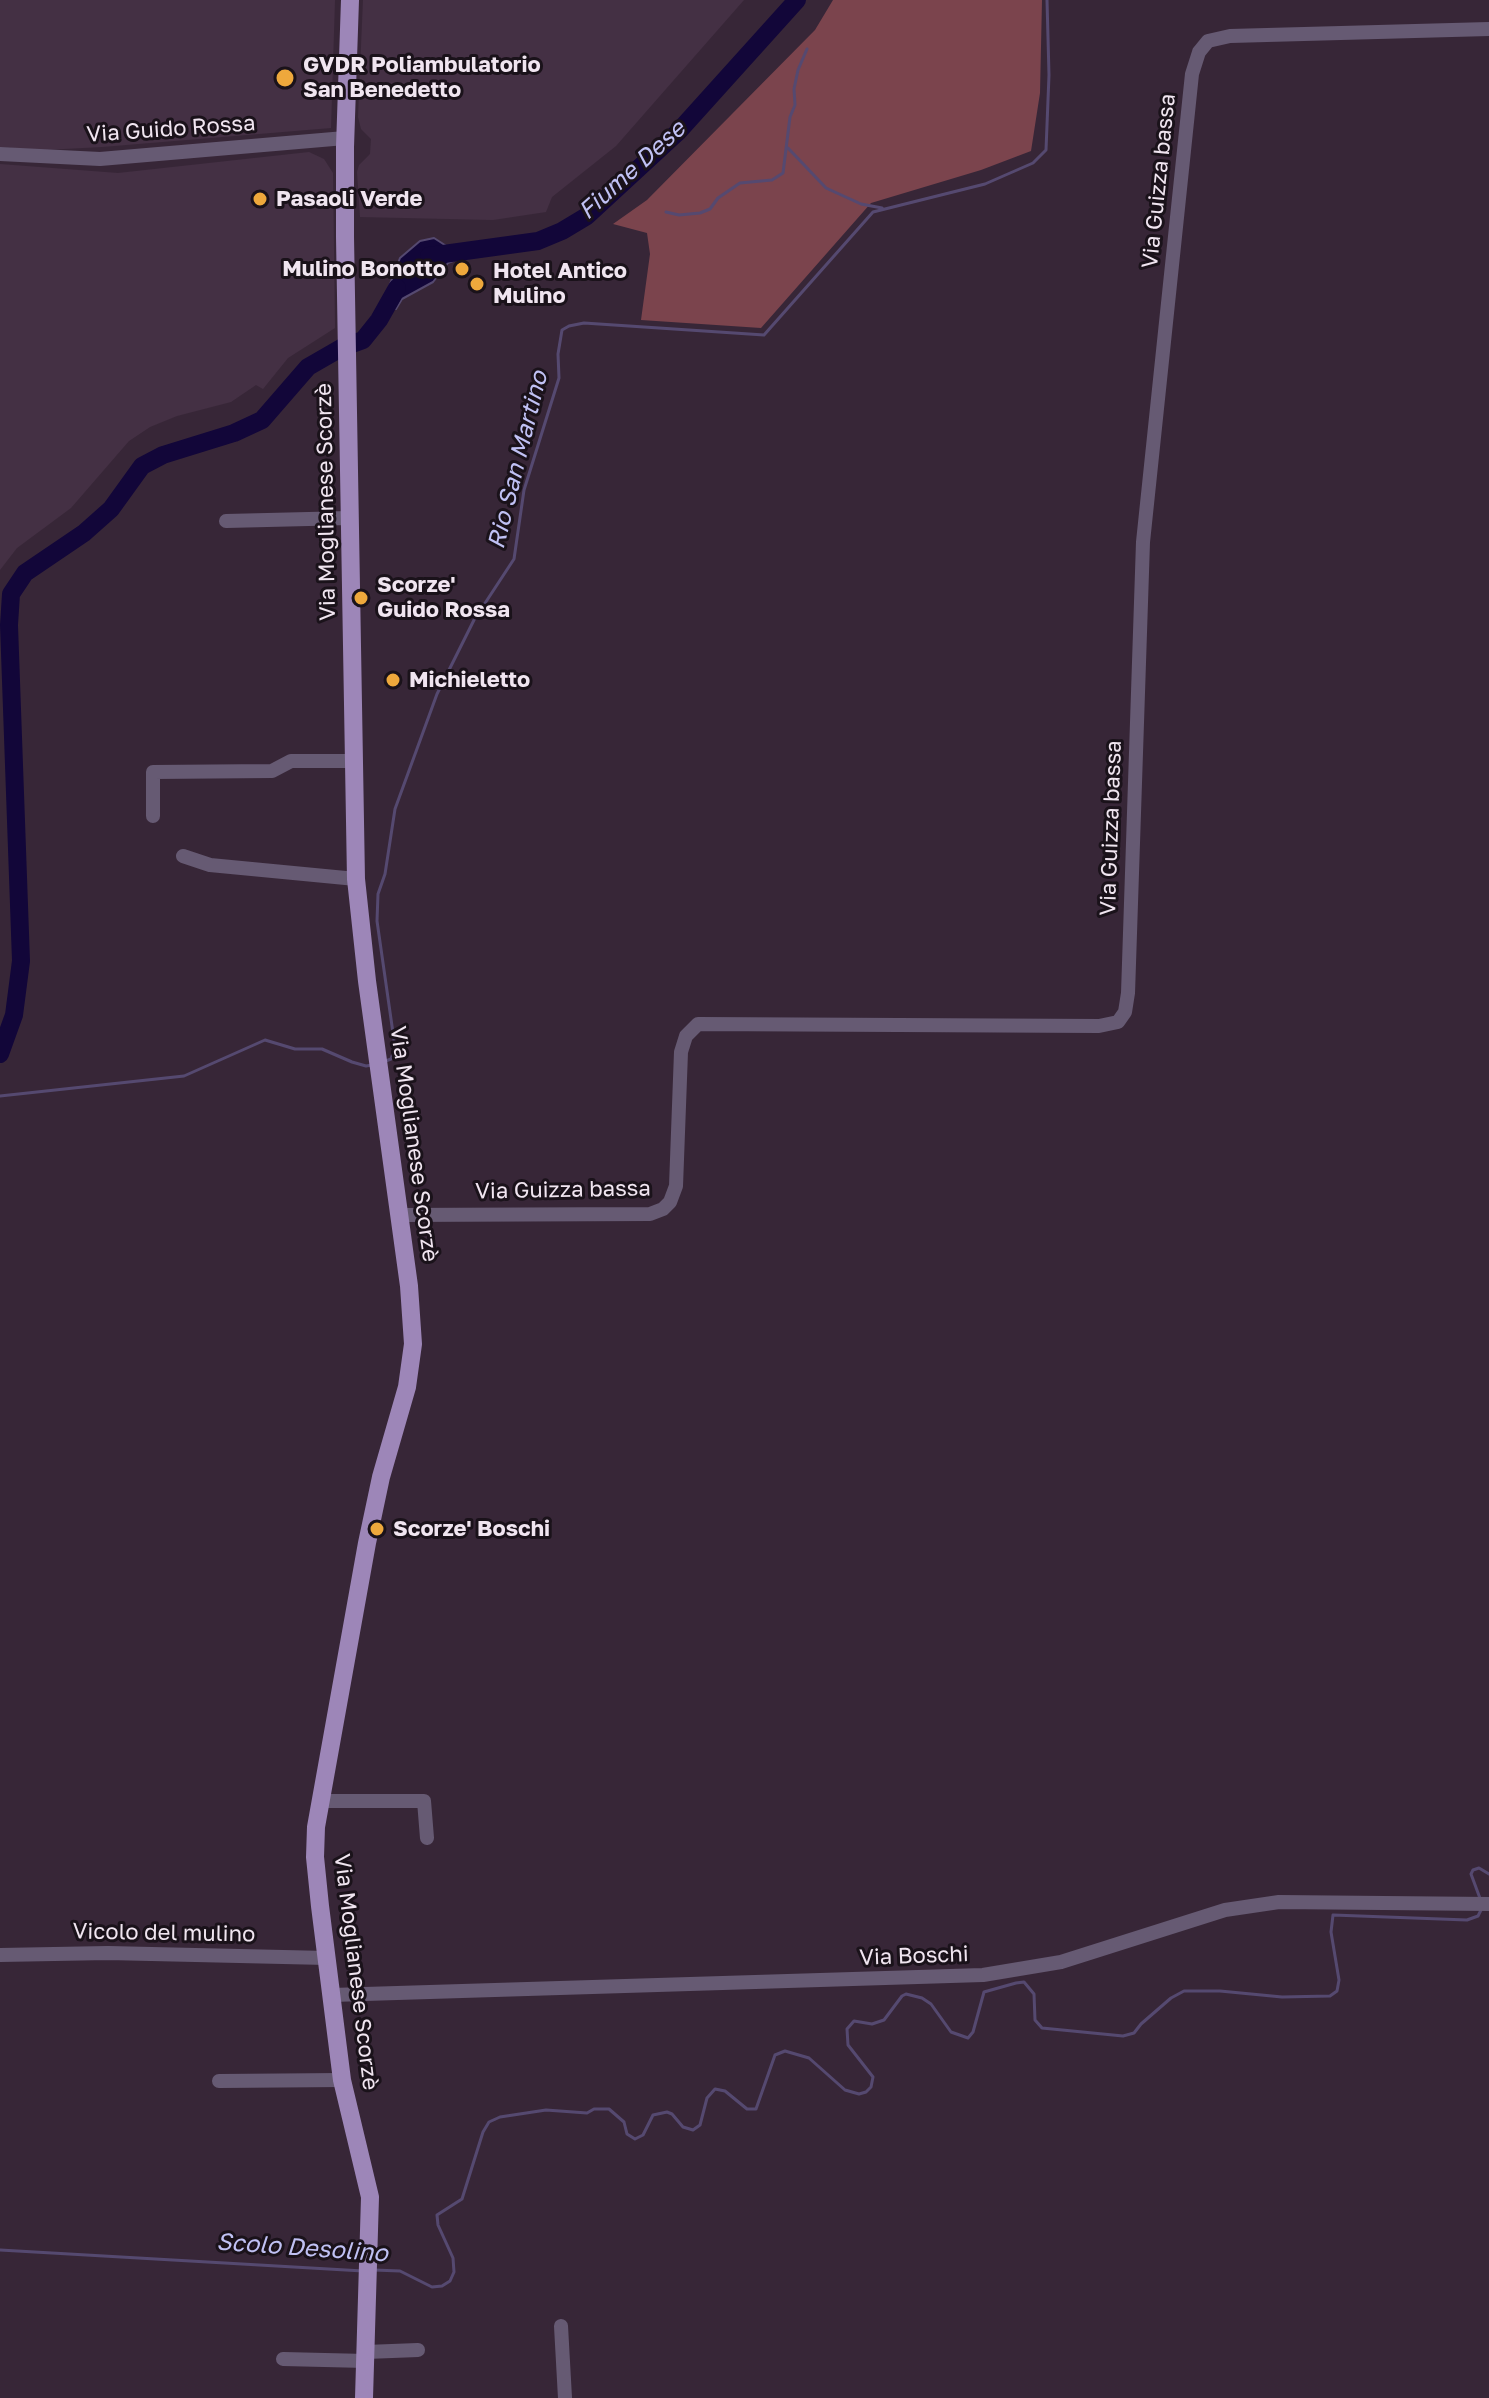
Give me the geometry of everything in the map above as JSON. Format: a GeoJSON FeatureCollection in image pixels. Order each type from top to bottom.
{"type":"FeatureCollection","features":[{"type":"Feature","properties":{"kind":"main road","name":"Via Moglianese Scorzè"},"geometry":{"type":"LineString","coordinates":[[350,0],[345,138],[356,879],[412,1320],[411,1365],[367,1543],[320,1801],[315,1857],[342,2080],[370,2197],[364,2398]]}},
{"type":"Feature","properties":{"kind":"street","name":"Via Guizza bassa"},"geometry":{"type":"LineString","coordinates":[[399,1215],[650,1214],[663,1209],[670,1202],[676,1186],[681,1052],[686,1036],[698,1024],[1099,1026],[1118,1022],[1125,1012],[1128,993],[1143,542],[1192,74],[1199,52],[1208,41],[1230,36],[1489,29]]}},
{"type":"Feature","properties":{"kind":"street","name":"Via Guido Rossa"},"geometry":{"type":"LineString","coordinates":[[0,154],[100,159],[345,138]]}},
{"type":"Feature","properties":{"kind":"street"},"geometry":{"type":"LineString","coordinates":[[226,521],[350,518]]}},
{"type":"Feature","properties":{"kind":"street"},"geometry":{"type":"LineString","coordinates":[[153,816],[153,772],[272,771],[291,761],[354,761]]}},
{"type":"Feature","properties":{"kind":"street"},"geometry":{"type":"LineString","coordinates":[[183,856],[210,865],[356,879]]}},
{"type":"Feature","properties":{"kind":"street"},"geometry":{"type":"LineString","coordinates":[[320,1801],[424,1801],[427,1838]]}},
{"type":"Feature","properties":{"kind":"street","name":"Via Boschi"},"geometry":{"type":"LineString","coordinates":[[332,1995],[983,1975],[1061,1962],[1225,1910],[1279,1902],[1489,1904]]}},
{"type":"Feature","properties":{"kind":"street","name":"Vicolo del mulino"},"geometry":{"type":"LineString","coordinates":[[0,1955],[108,1953],[327,1958]]}},
{"type":"Feature","properties":{"kind":"street"},"geometry":{"type":"LineString","coordinates":[[219,2081],[342,2080]]}},
{"type":"Feature","properties":{"kind":"street"},"geometry":{"type":"LineString","coordinates":[[561,2326],[565,2398]]}},
{"type":"Feature","properties":{"kind":"street"},"geometry":{"type":"LineString","coordinates":[[283,2359],[366,2356],[418,2350]]}},
{"type":"Feature","properties":{"kind":"shaded area"},"geometry":{"type":"Polygon","coordinates":[[[0,0],[335,0],[331,128],[102,147],[45,150],[0,147],[0,0]]]}},
{"type":"Feature","properties":{"kind":"shaded area"},"geometry":{"type":"Polygon","coordinates":[[[363,0],[744,0],[616,146],[552,197],[546,212],[493,220],[360,217],[357,172],[359,165],[370,154],[371,139],[361,129],[358,117],[363,0]]]}},
{"type":"Feature","properties":{"kind":"shaded area"},"geometry":{"type":"Polygon","coordinates":[[[833,0],[1042,0],[1040,93],[1031,151],[981,170],[871,203],[761,328],[641,320],[650,254],[647,233],[613,224],[647,200],[815,30],[833,0]]]}},
{"type":"Feature","properties":{"kind":"shaded area"},"geometry":{"type":"Polygon","coordinates":[[[309,152],[324,159],[333,173],[335,328],[288,358],[263,389],[256,385],[231,402],[177,416],[150,427],[129,441],[71,508],[17,548],[0,570],[0,164],[118,173],[309,152]]]}},
{"type":"Feature","properties":{"kind":"shaded area"},"geometry":{"type":"Polygon","coordinates":[[[434,238],[451,249],[453,261],[433,282],[402,299],[396,309],[382,305],[400,258],[420,241],[434,238]]]}},
{"type":"Feature","properties":{"kind":"waterway","name":"Fiume Dese"},"geometry":{"type":"LineString","coordinates":[[429,256],[538,241],[587,216],[678,132],[797,0]]}},
{"type":"Feature","properties":{"kind":"waterway","name":"Rio San Martino"},"geometry":{"type":"LineString","coordinates":[[383,1062],[391,1059],[395,1047],[377,921],[378,894],[385,874],[395,809],[437,694],[474,620],[514,559],[524,490],[559,378],[558,354],[562,330],[584,323],[764,335],[873,212],[985,184],[1033,163],[1046,150],[1049,75],[1047,0]]}},
{"type":"Feature","properties":{"kind":"waterway"},"geometry":{"type":"LineString","coordinates":[[666,212],[679,215],[700,213],[710,209],[718,198],[740,183],[772,180],[783,173],[790,117],[795,105],[794,89],[807,49]]}},
{"type":"Feature","properties":{"kind":"waterway"},"geometry":{"type":"LineString","coordinates":[[788,148],[826,188],[861,204],[882,208]]}},
{"type":"Feature","properties":{"kind":"waterway","name":"Fiume Dese"},"geometry":{"type":"LineString","coordinates":[[0,1054],[14,1015],[21,961],[9,625],[11,594],[25,573],[84,533],[111,509],[142,466],[163,455],[234,433],[262,420],[308,367],[341,348],[363,340],[379,320],[397,288]]}},
{"type":"Feature","properties":{"kind":"waterway","name":"Rio San Martino"},"geometry":{"type":"LineString","coordinates":[[0,1096],[184,1076],[265,1040],[295,1049],[322,1049],[352,1062],[372,1065]]}},
{"type":"Feature","properties":{"kind":"waterway","name":"Scolo Desolino"},"geometry":{"type":"LineString","coordinates":[[1481,1901],[1471,1874],[1479,1868],[1489,1874]]}},
{"type":"Feature","properties":{"kind":"waterway","name":"Scolo Desolino"},"geometry":{"type":"LineString","coordinates":[[374,2270],[400,2271],[432,2287],[450,2281],[454,2272],[453,2258],[438,2225],[437,2215],[462,2199],[483,2132],[489,2122],[500,2117],[546,2110],[587,2113],[594,2109],[609,2109],[624,2122],[627,2134],[635,2139],[643,2135],[653,2115],[667,2112],[683,2127],[693,2130],[700,2125],[707,2098],[715,2089],[725,2091],[747,2109],[756,2109],[775,2055],[785,2051],[809,2058],[845,2090],[859,2094],[866,2092],[871,2087],[873,2077],[848,2045],[847,2029],[854,2021],[872,2024],[884,2020],[906,1994],[931,2004],[951,2032],[968,2038],[973,2032],[984,1992],[1024,1982],[1034,1994],[1035,2020],[1042,2028],[1123,2036],[1134,2033],[1171,1998],[1184,1991],[1282,1997],[1330,1996],[1337,1991],[1339,1980],[1331,1932],[1333,1915],[1467,1920],[1478,1916],[1482,1908]]}},
{"type":"Feature","properties":{"kind":"waterway","name":"Scolo Desolino"},"geometry":{"type":"LineString","coordinates":[[0,2250],[363,2271]]}},
{"type":"Feature","properties":{"kind":"place","name":"GVDR Poliambulatorio San Benedetto"},"geometry":{"type":"Point","coordinates":[285,78]}},
{"type":"Feature","properties":{"kind":"place","name":"Pasaoli Verde"},"geometry":{"type":"Point","coordinates":[260,199]}},
{"type":"Feature","properties":{"kind":"place","name":"Mulino Bonotto"},"geometry":{"type":"Point","coordinates":[462,269]}},
{"type":"Feature","properties":{"kind":"place","name":"Hotel Antico Mulino"},"geometry":{"type":"Point","coordinates":[477,284]}},
{"type":"Feature","properties":{"kind":"place","name":"Scorze' Guido Rossa"},"geometry":{"type":"Point","coordinates":[361,598]}},
{"type":"Feature","properties":{"kind":"place","name":"Michieletto"},"geometry":{"type":"Point","coordinates":[393,680]}},
{"type":"Feature","properties":{"kind":"place","name":"Scorze' Boschi"},"geometry":{"type":"Point","coordinates":[377,1529]}}]}
